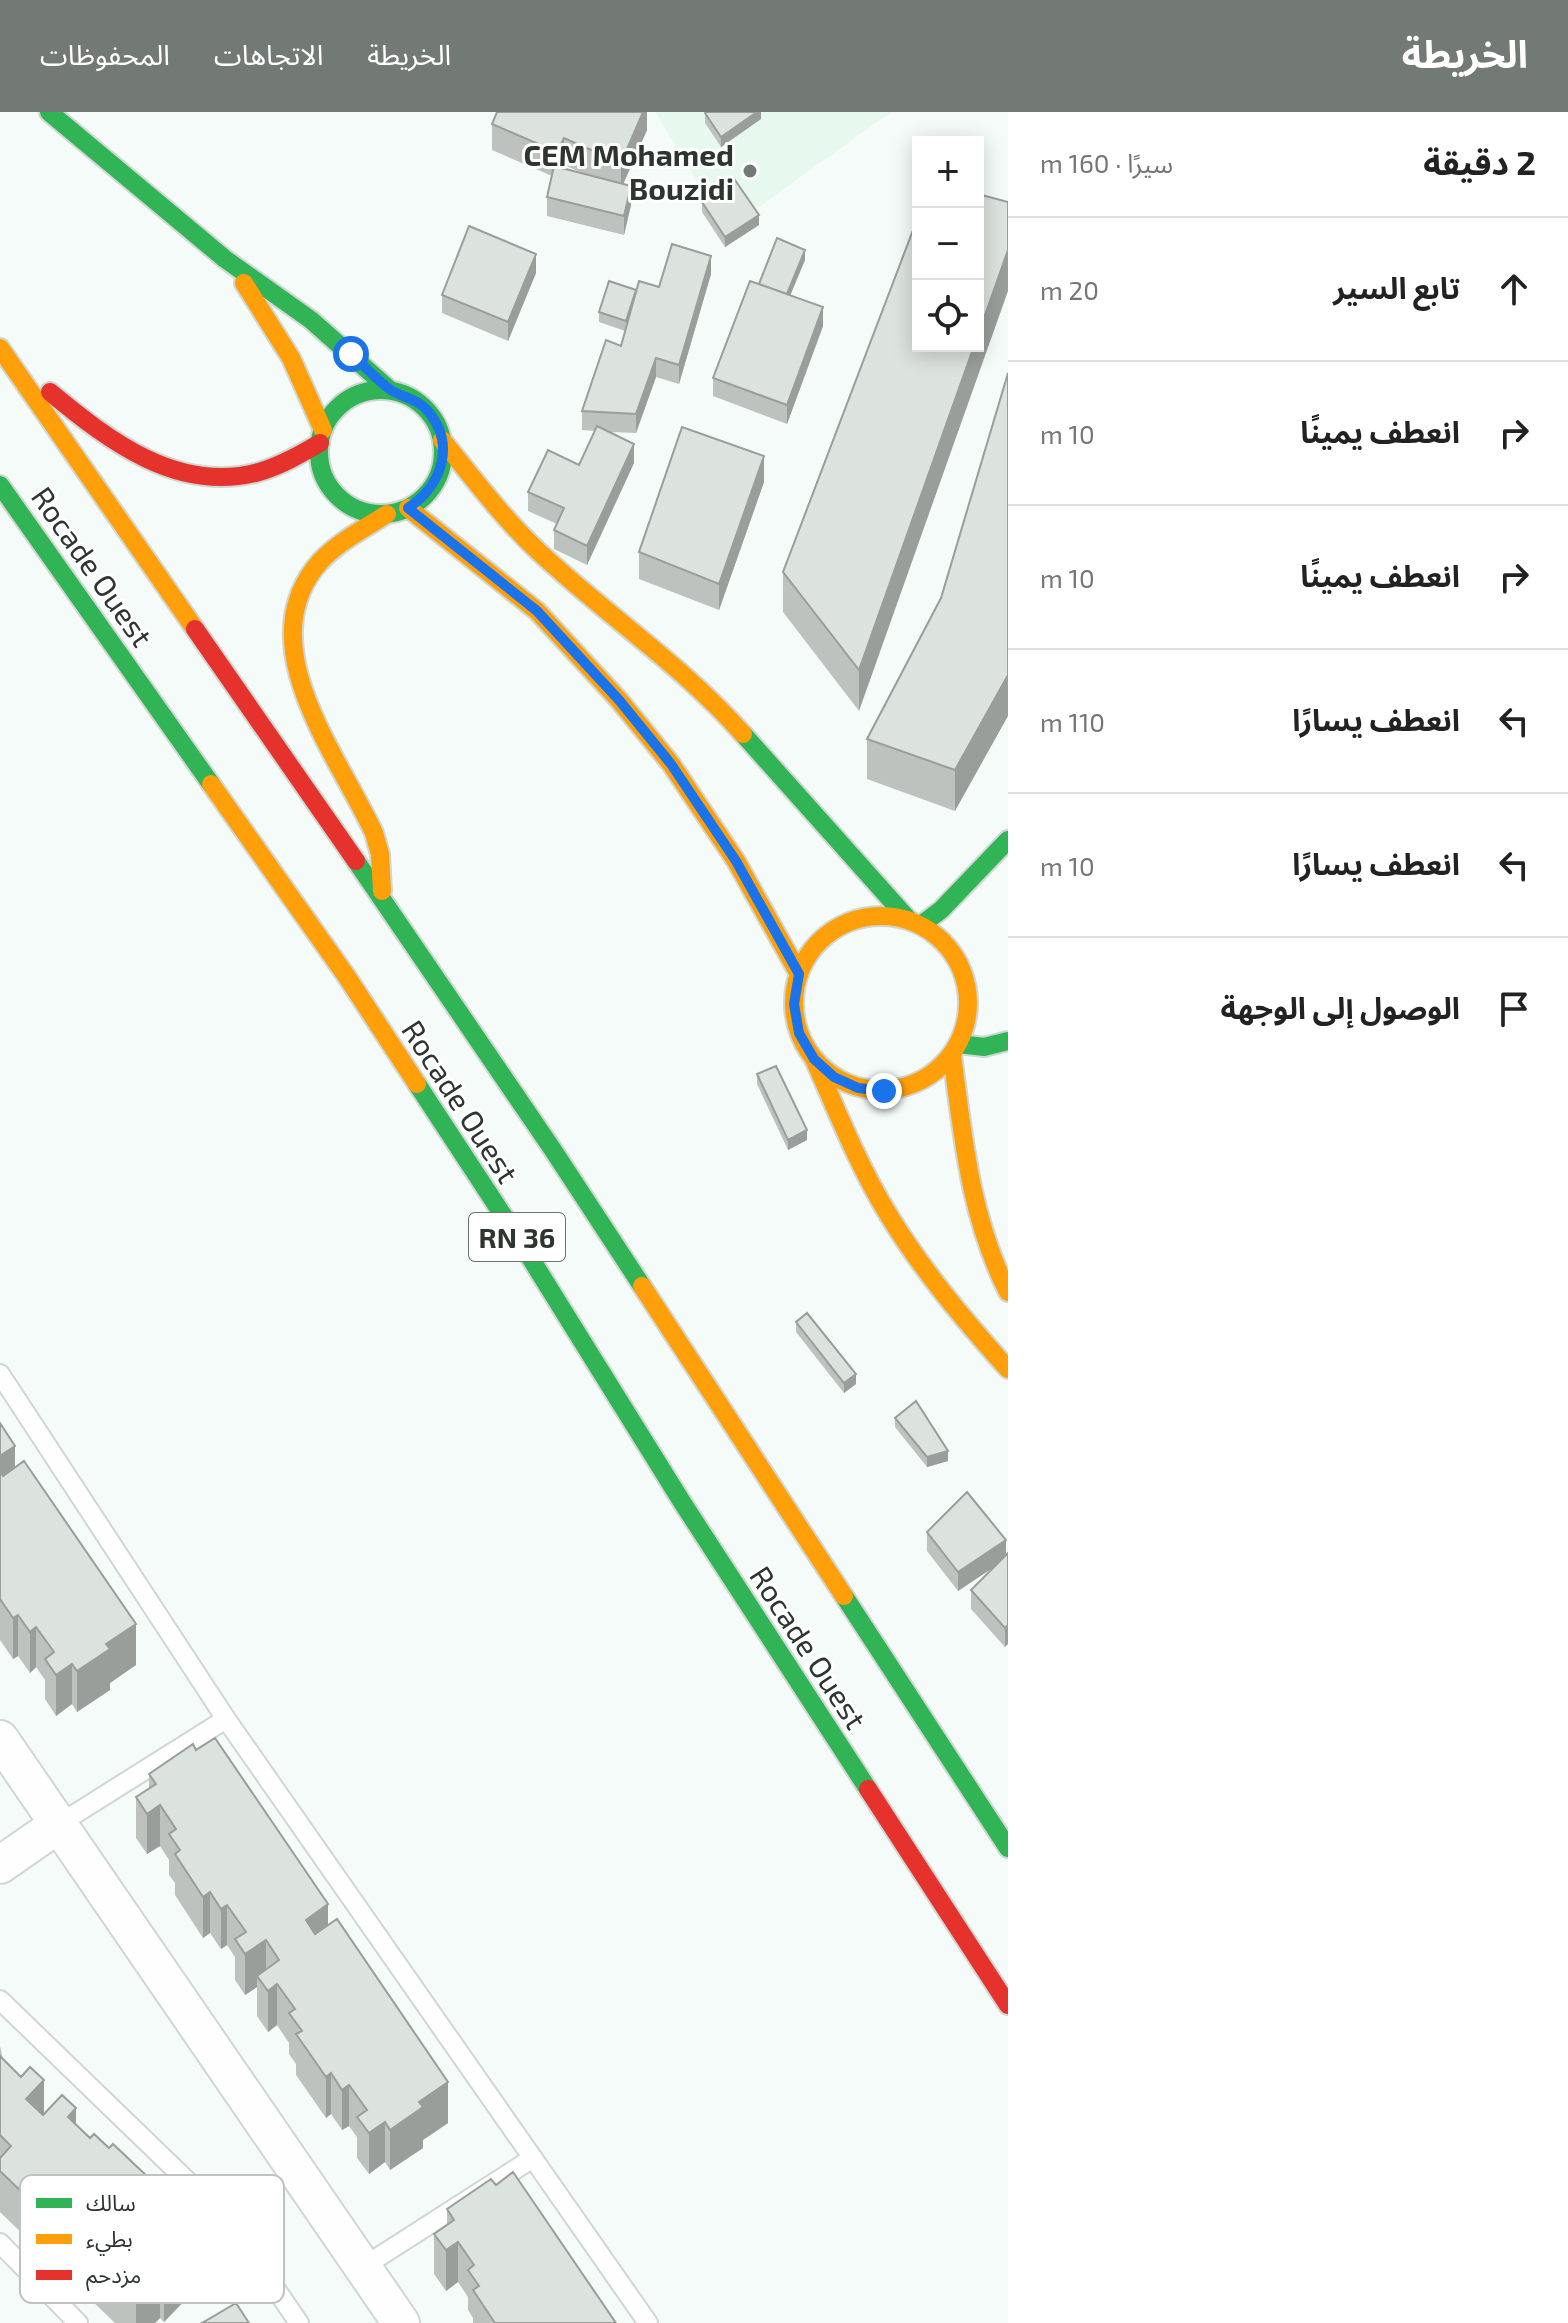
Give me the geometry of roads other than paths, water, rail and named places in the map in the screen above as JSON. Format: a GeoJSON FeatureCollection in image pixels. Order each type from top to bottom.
{"type":"FeatureCollection","features":[{"type":"Feature","properties":{"kind":"main road"},"geometry":{"type":"LineString","coordinates":[[49,112],[225,259],[311,320],[390,390]]}},
{"type":"Feature","properties":{"kind":"main road"},"geometry":{"type":"LineString","coordinates":[[225,259],[271,323],[297,369],[322,436]]}},
{"type":"Feature","properties":{"kind":"main road"},"geometry":{"type":"LineString","coordinates":[[3,352],[90,426],[162,468],[193,476],[224,477],[256,473],[285,462],[322,436]]}},
{"type":"Feature","properties":{"kind":"main road","name":"Rocade Ouest"},"geometry":{"type":"LineString","coordinates":[[3,352],[381,897],[570,1177],[1008,1848]]}},
{"type":"Feature","properties":{"kind":"main road"},"geometry":{"type":"LineString","coordinates":[[381,897],[382,876],[374,833],[299,679],[292,651],[291,623],[298,596],[312,571],[333,551],[387,514],[408,508],[425,497],[437,480],[442,461],[442,440],[436,422],[424,407],[408,396],[390,390],[373,390],[357,394],[331,415],[322,436],[320,462],[325,480],[337,495],[360,510],[387,514]]}},
{"type":"Feature","properties":{"kind":"main road"},"geometry":{"type":"LineString","coordinates":[[442,440],[496,508],[539,552],[670,663],[733,722],[915,922],[944,941],[959,964],[968,990],[968,1018],[956,1049],[933,1074],[910,1086],[884,1091],[858,1088],[834,1077],[814,1059]]}},
{"type":"Feature","properties":{"kind":"main road","name":"Rocade Ouest"},"geometry":{"type":"LineString","coordinates":[[0,485],[347,977],[518,1238],[690,1515],[1008,2005]]}},
{"type":"Feature","properties":{"kind":"main road"},"geometry":{"type":"LineString","coordinates":[[408,508],[537,611],[619,700],[671,764],[736,861],[799,974]]}},
{"type":"Feature","properties":{"kind":"main road"},"geometry":{"type":"LineString","coordinates":[[1008,840],[949,901],[915,922],[881,915],[855,919],[831,932],[812,950],[799,974],[794,1004],[799,1033],[814,1059],[872,1187],[895,1225],[969,1326],[1008,1369]]}},
{"type":"Feature","properties":{"kind":"main road"},"geometry":{"type":"LineString","coordinates":[[956,1049],[991,1047],[1008,1041]]}},
{"type":"Feature","properties":{"kind":"main road"},"geometry":{"type":"LineString","coordinates":[[956,1049],[979,1220],[1008,1292]]}},
{"type":"Feature","properties":{"kind":"street"},"geometry":{"type":"LineString","coordinates":[[0,1739],[401,2323]]}},
{"type":"Feature","properties":{"kind":"street"},"geometry":{"type":"LineString","coordinates":[[0,1865],[59,1824]]}},
{"type":"Feature","properties":{"kind":"lane"},"geometry":{"type":"LineString","coordinates":[[0,1374],[226,1719],[648,2323]]}},
{"type":"Feature","properties":{"kind":"lane"},"geometry":{"type":"LineString","coordinates":[[59,1824],[226,1719]]}},
{"type":"Feature","properties":{"kind":"lane"},"geometry":{"type":"LineString","coordinates":[[0,2000],[181,2175]]}},
{"type":"Feature","properties":{"kind":"lane"},"geometry":{"type":"LineString","coordinates":[[363,2267],[533,2158]]}},
{"type":"Feature","properties":{"kind":"lane"},"geometry":{"type":"LineString","coordinates":[[0,2243],[20,2264]]}},
{"type":"Feature","properties":{"kind":"lane"},"geometry":{"type":"LineString","coordinates":[[284,2301],[299,2323]]}},
{"type":"Feature","properties":{"kind":"lane"},"geometry":{"type":"LineString","coordinates":[[58,2303],[78,2323]]}},
{"type":"Feature","properties":{"kind":"place","name":"CEM Mohamed Bouzidi"},"geometry":{"type":"Point","coordinates":[750,171]}}]}
